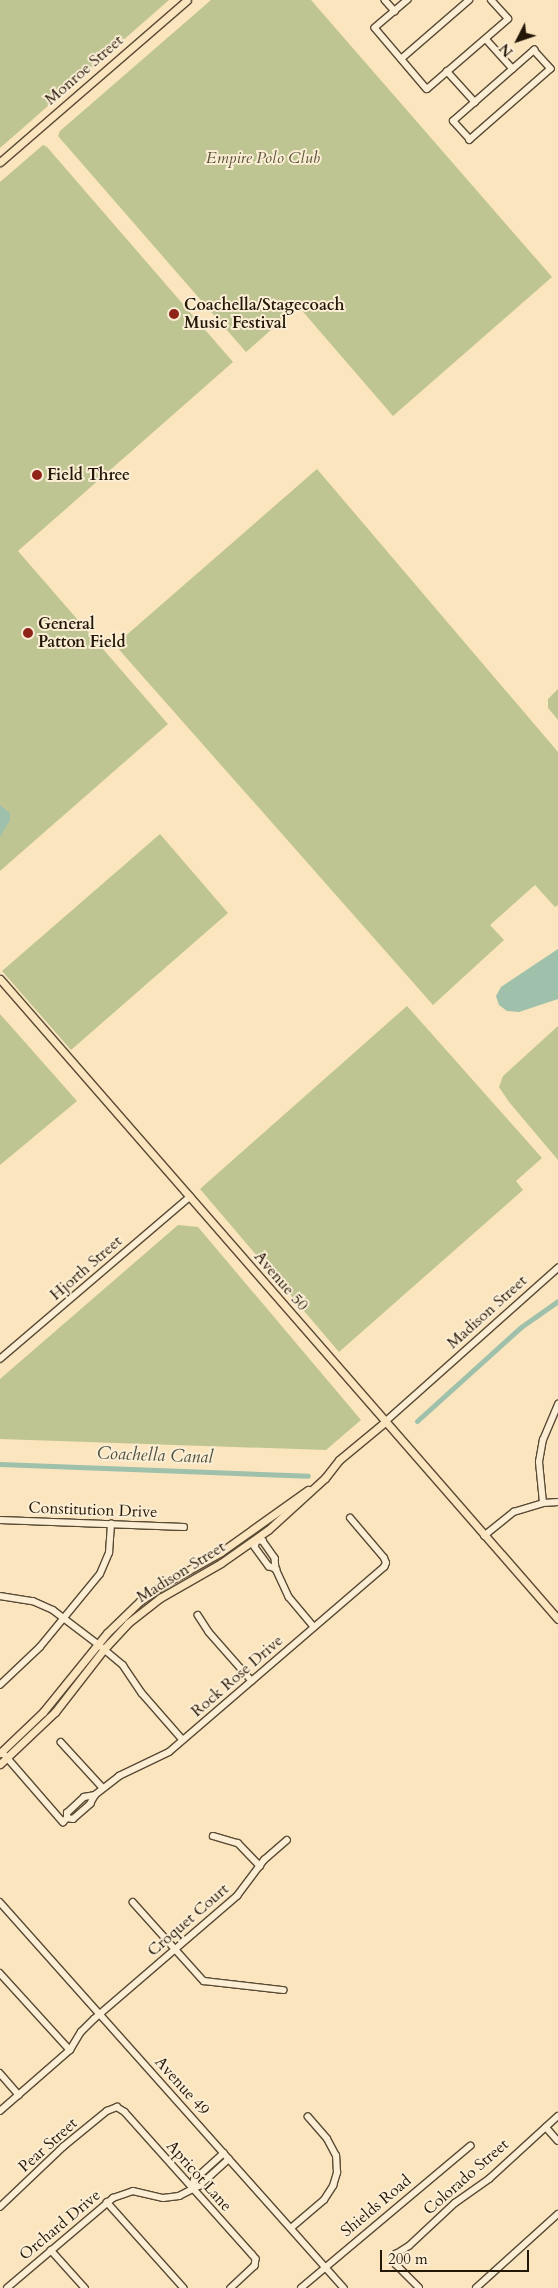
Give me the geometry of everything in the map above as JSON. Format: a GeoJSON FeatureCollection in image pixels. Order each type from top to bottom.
{"type":"FeatureCollection","features":[{"type":"Feature","properties":{"kind":"main road","name":"Monroe Street"},"geometry":{"type":"LineString","coordinates":[[0,162],[187,0]]}},
{"type":"Feature","properties":{"kind":"main road","name":"Avenue 50"},"geometry":{"type":"LineString","coordinates":[[0,979],[558,1621]]}},
{"type":"Feature","properties":{"kind":"main road","name":"Madison Street"},"geometry":{"type":"LineString","coordinates":[[101,1646],[150,1605],[256,1540],[325,1478],[339,1460],[385,1422]]}},
{"type":"Feature","properties":{"kind":"main road","name":"Madison Street"},"geometry":{"type":"LineString","coordinates":[[0,1764],[3,1754],[60,1706],[117,1623],[150,1594],[221,1552],[325,1478]]}},
{"type":"Feature","properties":{"kind":"street"},"geometry":{"type":"LineString","coordinates":[[385,0],[395,11]]}},
{"type":"Feature","properties":{"kind":"street"},"geometry":{"type":"LineString","coordinates":[[408,0],[375,28],[427,89],[508,19],[492,0]]}},
{"type":"Feature","properties":{"kind":"street"},"geometry":{"type":"LineString","coordinates":[[401,59],[469,0]]}},
{"type":"Feature","properties":{"kind":"street"},"geometry":{"type":"LineString","coordinates":[[486,38],[513,69]]}},
{"type":"Feature","properties":{"kind":"street"},"geometry":{"type":"LineString","coordinates":[[534,50],[551,70],[470,140],[454,120],[513,69],[534,50]]}},
{"type":"Feature","properties":{"kind":"street"},"geometry":{"type":"LineString","coordinates":[[447,72],[475,102]]}},
{"type":"Feature","properties":{"kind":"street","name":"Hjorth Street"},"geometry":{"type":"LineString","coordinates":[[0,1359],[190,1197]]}},
{"type":"Feature","properties":{"kind":"street","name":"Madison Street"},"geometry":{"type":"LineString","coordinates":[[385,1422],[558,1268]]}},
{"type":"Feature","properties":{"kind":"street"},"geometry":{"type":"LineString","coordinates":[[543,1503],[539,1462],[543,1440],[558,1404]]}},
{"type":"Feature","properties":{"kind":"street"},"geometry":{"type":"LineString","coordinates":[[484,1536],[514,1512],[543,1503],[558,1502]]}},
{"type":"Feature","properties":{"kind":"street","name":"Rock Rose Drive"},"geometry":{"type":"LineString","coordinates":[[95,1794],[90,1804],[73,1819],[65,1820],[67,1813],[84,1797],[95,1794],[119,1776],[169,1752],[252,1682],[386,1563],[384,1558],[350,1518]]}},
{"type":"Feature","properties":{"kind":"street","name":"Constitution Drive"},"geometry":{"type":"LineString","coordinates":[[0,1520],[184,1527]]}},
{"type":"Feature","properties":{"kind":"street"},"geometry":{"type":"LineString","coordinates":[[0,1685],[26,1662],[100,1574],[109,1553],[111,1524]]}},
{"type":"Feature","properties":{"kind":"street"},"geometry":{"type":"LineString","coordinates":[[276,1569],[269,1566],[255,1547],[256,1540],[263,1541],[270,1551],[276,1561],[276,1569],[289,1598],[314,1627]]}},
{"type":"Feature","properties":{"kind":"street"},"geometry":{"type":"LineString","coordinates":[[262,1556],[270,1551]]}},
{"type":"Feature","properties":{"kind":"street"},"geometry":{"type":"LineString","coordinates":[[0,1596],[33,1601],[63,1618],[101,1646],[123,1665],[142,1693],[183,1740]]}},
{"type":"Feature","properties":{"kind":"street"},"geometry":{"type":"LineString","coordinates":[[198,1615],[208,1632],[252,1682]]}},
{"type":"Feature","properties":{"kind":"street"},"geometry":{"type":"LineString","coordinates":[[61,1742],[103,1788]]}},
{"type":"Feature","properties":{"kind":"street"},"geometry":{"type":"LineString","coordinates":[[3,1754],[65,1820]]}},
{"type":"Feature","properties":{"kind":"street"},"geometry":{"type":"LineString","coordinates":[[213,1836],[238,1843],[260,1866]]}},
{"type":"Feature","properties":{"kind":"street","name":"Croquet Court"},"geometry":{"type":"LineString","coordinates":[[0,2111],[70,2050],[81,2032],[100,2014],[236,1896],[260,1866],[287,1840]]}},
{"type":"Feature","properties":{"kind":"street","name":"Avenue 49"},"geometry":{"type":"LineString","coordinates":[[0,1902],[344,2288]]}},
{"type":"Feature","properties":{"kind":"street"},"geometry":{"type":"LineString","coordinates":[[133,1902],[204,1981],[283,1990]]}},
{"type":"Feature","properties":{"kind":"street"},"geometry":{"type":"LineString","coordinates":[[0,1973],[70,2050]]}},
{"type":"Feature","properties":{"kind":"street"},"geometry":{"type":"LineString","coordinates":[[0,2073],[19,2095]]}},
{"type":"Feature","properties":{"kind":"street","name":"Apricot Lane"},"geometry":{"type":"LineString","coordinates":[[117,2107],[125,2112],[256,2259],[255,2266],[231,2288]]}},
{"type":"Feature","properties":{"kind":"street","name":"Pear Street"},"geometry":{"type":"LineString","coordinates":[[0,2207],[63,2147],[107,2111],[117,2107]]}},
{"type":"Feature","properties":{"kind":"street","name":"Colorado Street"},"geometry":{"type":"LineString","coordinates":[[419,2288],[396,2265],[394,2259],[396,2254],[409,2246],[456,2203],[489,2178],[558,2116]]}},
{"type":"Feature","properties":{"kind":"street"},"geometry":{"type":"LineString","coordinates":[[291,2228],[324,2200],[333,2186],[337,2173],[336,2156],[327,2139],[308,2117]]}},
{"type":"Feature","properties":{"kind":"street"},"geometry":{"type":"LineString","coordinates":[[546,2127],[558,2141]]}},
{"type":"Feature","properties":{"kind":"street","name":"Shields Road"},"geometry":{"type":"LineString","coordinates":[[301,2288],[470,2146]]}},
{"type":"Feature","properties":{"kind":"street"},"geometry":{"type":"LineString","coordinates":[[192,2188],[194,2180],[224,2153]]}},
{"type":"Feature","properties":{"kind":"street","name":"Orchard Drive"},"geometry":{"type":"LineString","coordinates":[[7,2288],[107,2202],[118,2195],[133,2191],[162,2198],[173,2197],[199,2186],[229,2159]]}},
{"type":"Feature","properties":{"kind":"street"},"geometry":{"type":"LineString","coordinates":[[107,2202],[184,2288]]}},
{"type":"Feature","properties":{"kind":"street"},"geometry":{"type":"LineString","coordinates":[[476,2288],[558,2214]]}},
{"type":"Feature","properties":{"kind":"street"},"geometry":{"type":"LineString","coordinates":[[51,2250],[85,2288]]}},
{"type":"Feature","properties":{"kind":"green space"},"geometry":{"type":"Polygon","coordinates":[[[0,0],[169,0],[0,148],[0,0]]]}},
{"type":"Feature","properties":{"kind":"green space","name":"Empire Polo Club"},"geometry":{"type":"Polygon","coordinates":[[[211,0],[311,0],[552,277],[393,416],[298,306],[246,352],[58,136],[60,131],[211,0]]]}},
{"type":"Feature","properties":{"kind":"green space"},"geometry":{"type":"Polygon","coordinates":[[[43,145],[47,147],[233,362],[18,551],[168,724],[0,871],[0,182],[43,145]]]}},
{"type":"Feature","properties":{"kind":"green space"},"geometry":{"type":"Polygon","coordinates":[[[317,469],[558,752],[558,905],[555,907],[535,885],[490,925],[504,940],[433,1005],[115,645],[317,469]]]}},
{"type":"Feature","properties":{"kind":"green space"},"geometry":{"type":"Polygon","coordinates":[[[558,689],[558,720],[548,708],[548,699],[558,689]]]}},
{"type":"Feature","properties":{"kind":"green space"},"geometry":{"type":"Polygon","coordinates":[[[160,834],[228,913],[71,1050],[2,971],[160,834]]]}},
{"type":"Feature","properties":{"kind":"green space"},"geometry":{"type":"Polygon","coordinates":[[[407,1006],[542,1158],[516,1181],[523,1190],[339,1352],[200,1189],[407,1006]]]}},
{"type":"Feature","properties":{"kind":"green space"},"geometry":{"type":"Polygon","coordinates":[[[0,1014],[77,1101],[0,1165],[0,1014]]]}},
{"type":"Feature","properties":{"kind":"green space"},"geometry":{"type":"Polygon","coordinates":[[[558,1026],[558,1160],[509,1102],[499,1087],[503,1076],[558,1026]]]}},
{"type":"Feature","properties":{"kind":"green space"},"geometry":{"type":"Polygon","coordinates":[[[178,1225],[198,1227],[361,1420],[326,1450],[0,1439],[0,1379],[178,1225]]]}},
{"type":"Feature","properties":{"kind":"shaded area"},"geometry":{"type":"Polygon","coordinates":[[[0,805],[10,813],[10,820],[0,837],[0,805]]]}},
{"type":"Feature","properties":{"kind":"shaded area"},"geometry":{"type":"Polygon","coordinates":[[[558,949],[558,999],[519,1012],[507,1011],[499,1005],[496,996],[501,987],[558,949]]]}},
{"type":"Feature","properties":{"kind":"waterway","name":"Coachella Canal"},"geometry":{"type":"LineString","coordinates":[[417,1421],[521,1327],[558,1301]]}},
{"type":"Feature","properties":{"kind":"waterway","name":"Coachella Canal"},"geometry":{"type":"LineString","coordinates":[[0,1464],[308,1476]]}},
{"type":"Feature","properties":{"kind":"place","name":"Coachella/Stagecoach Music Festival"},"geometry":{"type":"Point","coordinates":[174,314]}},
{"type":"Feature","properties":{"kind":"place","name":"Field Three"},"geometry":{"type":"Point","coordinates":[37,475]}},
{"type":"Feature","properties":{"kind":"place","name":"General Patton Field"},"geometry":{"type":"Point","coordinates":[28,633]}}]}
